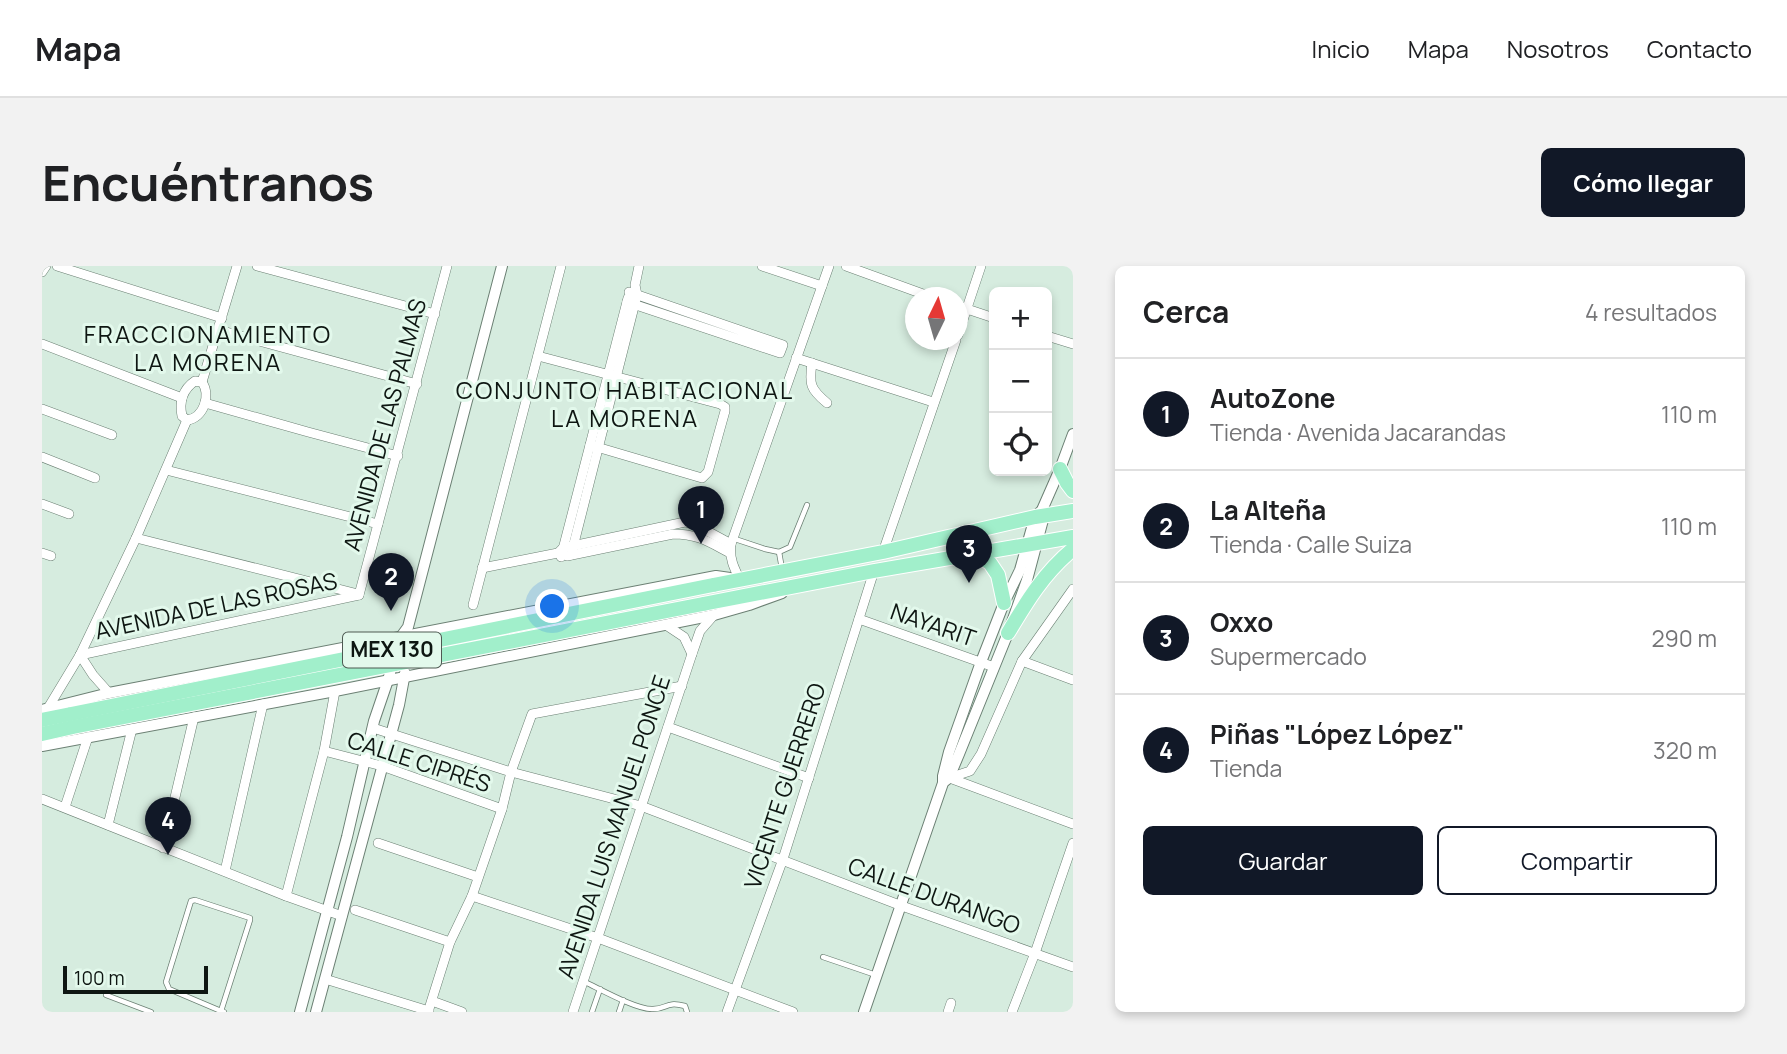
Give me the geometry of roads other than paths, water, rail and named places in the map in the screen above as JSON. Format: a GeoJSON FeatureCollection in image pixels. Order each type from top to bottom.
{"type":"FeatureCollection","features":[{"type":"Feature","properties":{"kind":"main road"},"geometry":{"type":"LineString","coordinates":[[1060,469],[1073,491]]}},
{"type":"Feature","properties":{"kind":"main road","name":"MEX 130"},"geometry":{"type":"LineString","coordinates":[[42,734],[72,721],[713,585],[883,552],[1040,514],[1073,511]]}},
{"type":"Feature","properties":{"kind":"main road","name":"MEX 130"},"geometry":{"type":"LineString","coordinates":[[44,713],[72,721],[874,571],[1073,537]]}},
{"type":"Feature","properties":{"kind":"main road"},"geometry":{"type":"LineString","coordinates":[[1008,633],[1037,587],[1073,549]]}},
{"type":"Feature","properties":{"kind":"main road"},"geometry":{"type":"LineString","coordinates":[[974,554],[990,563],[998,575],[1004,603]]}},
{"type":"Feature","properties":{"kind":"street"},"geometry":{"type":"LineString","coordinates":[[42,272],[46,266]]}},
{"type":"Feature","properties":{"kind":"street"},"geometry":{"type":"LineString","coordinates":[[57,266],[222,318]]}},
{"type":"Feature","properties":{"kind":"street"},"geometry":{"type":"LineString","coordinates":[[202,382],[237,266]]}},
{"type":"Feature","properties":{"kind":"street"},"geometry":{"type":"LineString","coordinates":[[257,266],[435,314]]}},
{"type":"Feature","properties":{"kind":"street","name":"AVENIDA DE LAS PALMAS"},"geometry":{"type":"LineString","coordinates":[[359,594],[447,266]]}},
{"type":"Feature","properties":{"kind":"street"},"geometry":{"type":"LineString","coordinates":[[316,1012],[399,705],[410,631],[502,266]]}},
{"type":"Feature","properties":{"kind":"street"},"geometry":{"type":"LineString","coordinates":[[472,605],[561,266]]}},
{"type":"Feature","properties":{"kind":"street"},"geometry":{"type":"LineString","coordinates":[[565,552],[639,266]]}},
{"type":"Feature","properties":{"kind":"street"},"geometry":{"type":"LineString","coordinates":[[762,266],[822,286]]}},
{"type":"Feature","properties":{"kind":"street"},"geometry":{"type":"LineString","coordinates":[[740,580],[732,563],[731,545],[829,266]]}},
{"type":"Feature","properties":{"kind":"street"},"geometry":{"type":"LineString","coordinates":[[846,266],[905,287]]}},
{"type":"Feature","properties":{"kind":"street"},"geometry":{"type":"LineString","coordinates":[[968,295],[981,266]]}},
{"type":"Feature","properties":{"kind":"street"},"geometry":{"type":"LineString","coordinates":[[633,296],[783,345],[780,353],[633,296]]}},
{"type":"Feature","properties":{"kind":"street"},"geometry":{"type":"LineString","coordinates":[[968,310],[989,316]]}},
{"type":"Feature","properties":{"kind":"street"},"geometry":{"type":"LineString","coordinates":[[219,330],[417,384]]}},
{"type":"Feature","properties":{"kind":"street"},"geometry":{"type":"LineString","coordinates":[[1052,338],[1073,344]]}},
{"type":"Feature","properties":{"kind":"street"},"geometry":{"type":"LineString","coordinates":[[42,344],[182,398]]}},
{"type":"Feature","properties":{"kind":"street"},"geometry":{"type":"LineString","coordinates":[[883,552],[952,350]]}},
{"type":"Feature","properties":{"kind":"street"},"geometry":{"type":"LineString","coordinates":[[538,356],[725,407],[708,472],[702,478],[594,447]]}},
{"type":"Feature","properties":{"kind":"street"},"geometry":{"type":"LineString","coordinates":[[796,358],[933,402]]}},
{"type":"Feature","properties":{"kind":"street"},"geometry":{"type":"LineString","coordinates":[[812,363],[809,379],[814,393],[827,403]]}},
{"type":"Feature","properties":{"kind":"street"},"geometry":{"type":"LineString","coordinates":[[195,381],[202,382],[207,388],[205,403],[198,416],[187,420],[182,416],[180,408],[182,398],[195,381]]}},
{"type":"Feature","properties":{"kind":"street"},"geometry":{"type":"LineString","coordinates":[[205,403],[398,456]]}},
{"type":"Feature","properties":{"kind":"street"},"geometry":{"type":"LineString","coordinates":[[42,409],[112,435]]}},
{"type":"Feature","properties":{"kind":"street"},"geometry":{"type":"LineString","coordinates":[[44,713],[80,655],[136,538],[187,420]]}},
{"type":"Feature","properties":{"kind":"street"},"geometry":{"type":"LineString","coordinates":[[864,1012],[945,779],[1008,633],[1027,580],[1040,514],[1073,434]]}},
{"type":"Feature","properties":{"kind":"street"},"geometry":{"type":"LineString","coordinates":[[42,457],[95,478]]}},
{"type":"Feature","properties":{"kind":"street"},"geometry":{"type":"LineString","coordinates":[[166,470],[378,524]]}},
{"type":"Feature","properties":{"kind":"street"},"geometry":{"type":"LineString","coordinates":[[42,504],[69,514]]}},
{"type":"Feature","properties":{"kind":"street"},"geometry":{"type":"LineString","coordinates":[[482,568],[565,552],[685,523],[696,525],[731,545]]}},
{"type":"Feature","properties":{"kind":"street"},"geometry":{"type":"LineString","coordinates":[[136,538],[359,594]]}},
{"type":"Feature","properties":{"kind":"street"},"geometry":{"type":"LineString","coordinates":[[945,779],[949,752],[981,662],[1004,603],[1032,544]]}},
{"type":"Feature","properties":{"kind":"street","name":"VICENTE GUERRERO"},"geometry":{"type":"LineString","coordinates":[[727,1012],[783,859],[874,571]]}},
{"type":"Feature","properties":{"kind":"street"},"geometry":{"type":"LineString","coordinates":[[44,713],[109,693],[400,638],[410,631],[716,576],[740,580]]}},
{"type":"Feature","properties":{"kind":"street"},"geometry":{"type":"LineString","coordinates":[[42,746],[404,678],[714,615],[771,598],[798,586]]}},
{"type":"Feature","properties":{"kind":"street"},"geometry":{"type":"LineString","coordinates":[[945,779],[970,771],[981,754],[1022,661],[1073,589]]}},
{"type":"Feature","properties":{"kind":"street","name":"AVENIDA DE LAS ROSAS"},"geometry":{"type":"LineString","coordinates":[[80,655],[359,594]]}},
{"type":"Feature","properties":{"kind":"street","name":"AVENIDA LUIS MANUEL PONCE"},"geometry":{"type":"LineString","coordinates":[[573,1012],[700,631],[714,615]]}},
{"type":"Feature","properties":{"kind":"street","name":"NAYARIT"},"geometry":{"type":"LineString","coordinates":[[859,619],[994,667]]}},
{"type":"Feature","properties":{"kind":"street","name":"AVENIDA LUIS MANUEL PONCE"},"geometry":{"type":"LineString","coordinates":[[666,625],[684,637],[692,654]]}},
{"type":"Feature","properties":{"kind":"street"},"geometry":{"type":"LineString","coordinates":[[300,1012],[373,728],[400,638]]}},
{"type":"Feature","properties":{"kind":"street"},"geometry":{"type":"LineString","coordinates":[[80,655],[109,693]]}},
{"type":"Feature","properties":{"kind":"street"},"geometry":{"type":"LineString","coordinates":[[1022,661],[1073,680]]}},
{"type":"Feature","properties":{"kind":"street"},"geometry":{"type":"LineString","coordinates":[[430,1008],[450,942],[472,896],[502,810],[511,772],[532,713],[682,686]]}},
{"type":"Feature","properties":{"kind":"street"},"geometry":{"type":"LineString","coordinates":[[286,896],[324,751],[335,691]]}},
{"type":"Feature","properties":{"kind":"street"},"geometry":{"type":"LineString","coordinates":[[225,872],[263,704]]}},
{"type":"Feature","properties":{"kind":"street"},"geometry":{"type":"LineString","coordinates":[[163,848],[194,717]]}},
{"type":"Feature","properties":{"kind":"street"},"geometry":{"type":"LineString","coordinates":[[668,727],[809,778]]}},
{"type":"Feature","properties":{"kind":"street","name":"CALLE DURANGO"},"geometry":{"type":"LineString","coordinates":[[373,728],[511,772],[641,806],[902,906],[1073,967]]}},
{"type":"Feature","properties":{"kind":"street"},"geometry":{"type":"LineString","coordinates":[[108,825],[132,729]]}},
{"type":"Feature","properties":{"kind":"street"},"geometry":{"type":"LineString","coordinates":[[65,807],[88,737]]}},
{"type":"Feature","properties":{"kind":"street","name":"CALLE CIPRÉS"},"geometry":{"type":"LineString","coordinates":[[324,751],[382,766],[502,810]]}},
{"type":"Feature","properties":{"kind":"street"},"geometry":{"type":"LineString","coordinates":[[945,779],[1073,824]]}},
{"type":"Feature","properties":{"kind":"street"},"geometry":{"type":"LineString","coordinates":[[42,799],[342,916]]}},
{"type":"Feature","properties":{"kind":"street"},"geometry":{"type":"LineString","coordinates":[[378,843],[478,877]]}},
{"type":"Feature","properties":{"kind":"street"},"geometry":{"type":"LineString","coordinates":[[1012,1012],[1073,843]]}},
{"type":"Feature","properties":{"kind":"street"},"geometry":{"type":"LineString","coordinates":[[472,896],[598,938],[793,1012]]}},
{"type":"Feature","properties":{"kind":"street"},"geometry":{"type":"LineString","coordinates":[[355,910],[450,942]]}},
{"type":"Feature","properties":{"kind":"street"},"geometry":{"type":"LineString","coordinates":[[311,974],[430,1008],[462,1012]]}},
{"type":"Feature","properties":{"kind":"lane"},"geometry":{"type":"LineString","coordinates":[[731,545],[779,552],[790,547],[807,505]]}},
{"type":"Feature","properties":{"kind":"lane"},"geometry":{"type":"LineString","coordinates":[[779,552],[782,572]]}},
{"type":"Feature","properties":{"kind":"lane"},"geometry":{"type":"LineString","coordinates":[[191,901],[250,918],[222,1011],[169,989],[166,982],[191,901]]}},
{"type":"Feature","properties":{"kind":"lane"},"geometry":{"type":"LineString","coordinates":[[824,957],[877,976]]}},
{"type":"Feature","properties":{"kind":"lane"},"geometry":{"type":"LineString","coordinates":[[583,981],[653,1011],[672,1002],[685,1006],[687,1012]]}},
{"type":"Feature","properties":{"kind":"lane"},"geometry":{"type":"LineString","coordinates":[[592,1012],[600,989]]}},
{"type":"Feature","properties":{"kind":"lane"},"geometry":{"type":"LineString","coordinates":[[106,995],[151,1012]]}},
{"type":"Feature","properties":{"kind":"lane"},"geometry":{"type":"LineString","coordinates":[[619,1012],[623,1000]]}},
{"type":"Feature","properties":{"kind":"place","name":"AutoZone"},"geometry":{"type":"Point","coordinates":[701,544]}},
{"type":"Feature","properties":{"kind":"place","name":"Oxxo"},"geometry":{"type":"Point","coordinates":[969,583]}},
{"type":"Feature","properties":{"kind":"place","name":"La Alteña"},"geometry":{"type":"Point","coordinates":[391,611]}},
{"type":"Feature","properties":{"kind":"place","name":"Piñas \"López López\""},"geometry":{"type":"Point","coordinates":[168,855]}},
{"type":"Feature","properties":{"kind":"district","name":"FRACCIONAMIENTO LA MORENA"},"geometry":{"type":"Point","coordinates":[208,349]}},
{"type":"Feature","properties":{"kind":"district","name":"CONJUNTO HABITACIONAL LA MORENA"},"geometry":{"type":"Point","coordinates":[625,405]}}]}
